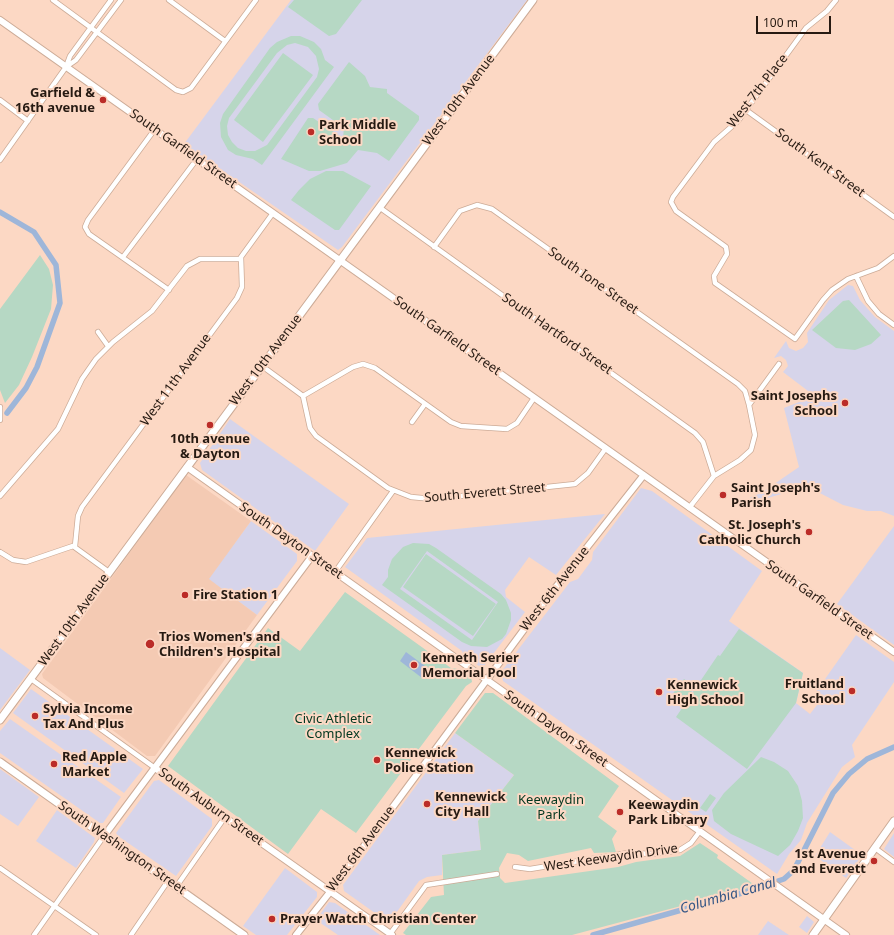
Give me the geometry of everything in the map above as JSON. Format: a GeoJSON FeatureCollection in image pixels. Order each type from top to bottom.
{"type":"FeatureCollection","features":[{"type":"Feature","properties":{"kind":"main road","name":"West 10th Avenue"},"geometry":{"type":"LineString","coordinates":[[0,720],[533,0]]}},
{"type":"Feature","properties":{"kind":"main road","name":"South Washington Street"},"geometry":{"type":"LineString","coordinates":[[0,762],[244,935]]}},
{"type":"Feature","properties":{"kind":"main road"},"geometry":{"type":"LineString","coordinates":[[813,935],[894,821]]}},
{"type":"Feature","properties":{"kind":"street"},"geometry":{"type":"LineString","coordinates":[[53,0],[176,90],[183,92],[191,88],[256,0]]}},
{"type":"Feature","properties":{"kind":"street"},"geometry":{"type":"LineString","coordinates":[[0,160],[66,67],[70,56],[111,0]]}},
{"type":"Feature","properties":{"kind":"street"},"geometry":{"type":"LineString","coordinates":[[66,67],[76,60],[121,0]]}},
{"type":"Feature","properties":{"kind":"street"},"geometry":{"type":"LineString","coordinates":[[169,0],[226,41]]}},
{"type":"Feature","properties":{"kind":"street","name":"West 7th Place"},"geometry":{"type":"LineString","coordinates":[[836,0],[823,15],[806,28],[735,124],[711,146],[673,197],[672,204],[676,211],[726,247],[727,254],[714,276],[715,283],[795,339],[827,295],[843,282],[856,276]]}},
{"type":"Feature","properties":{"kind":"street","name":"South Garfield Street"},"geometry":{"type":"LineString","coordinates":[[0,20],[894,652]]}},
{"type":"Feature","properties":{"kind":"street"},"geometry":{"type":"LineString","coordinates":[[0,100],[28,120]]}},
{"type":"Feature","properties":{"kind":"street","name":"South Kent Street"},"geometry":{"type":"LineString","coordinates":[[746,110],[894,217]]}},
{"type":"Feature","properties":{"kind":"street"},"geometry":{"type":"LineString","coordinates":[[155,129],[88,220],[85,227],[89,234],[169,290]]}},
{"type":"Feature","properties":{"kind":"street"},"geometry":{"type":"LineString","coordinates":[[123,257],[197,159]]}},
{"type":"Feature","properties":{"kind":"street","name":"South Ione Street"},"geometry":{"type":"LineString","coordinates":[[434,247],[460,211],[477,205],[492,209],[738,384],[745,391],[755,432],[754,445],[744,457],[714,476],[689,508]]}},
{"type":"Feature","properties":{"kind":"street","name":"South Hartford Street"},"geometry":{"type":"LineString","coordinates":[[379,207],[698,435],[705,446],[714,476]]}},
{"type":"Feature","properties":{"kind":"street"},"geometry":{"type":"LineString","coordinates":[[0,496],[55,433],[86,372],[99,355],[152,311],[187,266],[197,260],[240,259],[273,213]]}},
{"type":"Feature","properties":{"kind":"street"},"geometry":{"type":"LineString","coordinates":[[894,256],[878,268],[856,276],[868,301],[879,314],[894,325]]}},
{"type":"Feature","properties":{"kind":"street","name":"West 11th Avenue"},"geometry":{"type":"LineString","coordinates":[[75,546],[78,516],[82,507],[239,294],[242,283],[240,259]]}},
{"type":"Feature","properties":{"kind":"street"},"geometry":{"type":"LineString","coordinates":[[98,332],[108,346]]}},
{"type":"Feature","properties":{"kind":"street"},"geometry":{"type":"LineString","coordinates":[[262,366],[303,396],[353,367],[363,364],[375,368],[456,424],[507,429],[517,423],[534,398]]}},
{"type":"Feature","properties":{"kind":"street"},"geometry":{"type":"LineString","coordinates":[[749,404],[779,364]]}},
{"type":"Feature","properties":{"kind":"street","name":"South Everett Street"},"geometry":{"type":"LineString","coordinates":[[303,396],[310,428],[316,436],[393,491],[411,497],[433,499],[569,485],[584,478],[606,448]]}},
{"type":"Feature","properties":{"kind":"street"},"geometry":{"type":"LineString","coordinates":[[412,422],[425,404]]}},
{"type":"Feature","properties":{"kind":"street"},"geometry":{"type":"LineString","coordinates":[[0,409],[0,420]]}},
{"type":"Feature","properties":{"kind":"street","name":"South Dayton Street"},"geometry":{"type":"LineString","coordinates":[[187,467],[771,880],[846,935]]}},
{"type":"Feature","properties":{"kind":"street","name":"West 6th Avenue"},"geometry":{"type":"LineString","coordinates":[[296,935],[330,892],[552,592],[643,476]]}},
{"type":"Feature","properties":{"kind":"street"},"geometry":{"type":"LineString","coordinates":[[335,572],[393,491]]}},
{"type":"Feature","properties":{"kind":"street"},"geometry":{"type":"LineString","coordinates":[[0,552],[13,560],[26,562],[69,546],[75,546],[110,572]]}},
{"type":"Feature","properties":{"kind":"street"},"geometry":{"type":"LineString","coordinates":[[34,935],[104,836],[312,556]]}},
{"type":"Feature","properties":{"kind":"street","name":"South Auburn Street"},"geometry":{"type":"LineString","coordinates":[[31,679],[225,818],[391,934]]}},
{"type":"Feature","properties":{"kind":"street"},"geometry":{"type":"LineString","coordinates":[[176,887],[225,818]]}},
{"type":"Feature","properties":{"kind":"street","name":"West Keewaydin Drive"},"geometry":{"type":"LineString","coordinates":[[515,867],[530,869],[628,853],[654,854],[680,850],[691,843],[700,831]]}},
{"type":"Feature","properties":{"kind":"street"},"geometry":{"type":"LineString","coordinates":[[875,848],[894,862]]}},
{"type":"Feature","properties":{"kind":"street"},"geometry":{"type":"LineString","coordinates":[[0,868],[96,935]]}},
{"type":"Feature","properties":{"kind":"street"},"geometry":{"type":"LineString","coordinates":[[391,934],[426,885],[497,874]]}},
{"type":"Feature","properties":{"kind":"street"},"geometry":{"type":"LineString","coordinates":[[131,935],[168,881]]}},
{"type":"Feature","properties":{"kind":"shaded area","name":"Park Middle School"},"geometry":{"type":"Polygon","coordinates":[[[291,0],[527,0],[342,247],[338,250],[184,144],[291,0]]]}},
{"type":"Feature","properties":{"kind":"shaded area","name":"Saint Josephs School"},"geometry":{"type":"Polygon","coordinates":[[[848,285],[853,286],[860,300],[875,317],[894,331],[894,516],[881,511],[867,511],[843,505],[812,489],[792,491],[750,503],[747,499],[761,493],[799,467],[784,408],[809,398],[812,394],[783,372],[788,366],[786,360],[781,356],[774,358],[786,341],[789,348],[796,351],[803,348],[808,342],[807,333],[829,300],[848,285]]]}},
{"type":"Feature","properties":{"kind":"shaded area"},"geometry":{"type":"Polygon","coordinates":[[[230,419],[349,504],[315,551],[202,470],[200,463],[230,419]]]}},
{"type":"Feature","properties":{"kind":"shaded area","name":"Trios Women's and Children's Hospital"},"geometry":{"type":"Polygon","coordinates":[[[186,475],[251,521],[209,579],[257,615],[155,756],[147,756],[43,678],[42,674],[186,475]]]}},
{"type":"Feature","properties":{"kind":"shaded area","name":"Kennewick High School"},"geometry":{"type":"Polygon","coordinates":[[[641,488],[652,491],[762,571],[729,621],[803,673],[796,703],[810,714],[817,705],[811,699],[856,635],[894,662],[894,682],[852,745],[855,757],[842,767],[807,823],[801,840],[789,854],[777,874],[503,681],[501,672],[570,582],[578,579],[592,560],[593,552],[641,488]]]}},
{"type":"Feature","properties":{"kind":"shaded area"},"geometry":{"type":"Polygon","coordinates":[[[605,514],[556,575],[529,557],[505,590],[506,597],[525,612],[484,666],[479,666],[464,656],[462,651],[345,567],[367,538],[605,514]]]}},
{"type":"Feature","properties":{"kind":"shaded area"},"geometry":{"type":"Polygon","coordinates":[[[251,521],[297,554],[297,561],[257,615],[208,579],[251,521]]]}},
{"type":"Feature","properties":{"kind":"shaded area"},"geometry":{"type":"Polygon","coordinates":[[[894,526],[894,645],[837,604],[894,526]]]}},
{"type":"Feature","properties":{"kind":"shaded area"},"geometry":{"type":"Polygon","coordinates":[[[0,648],[30,670],[0,710],[0,648]]]}},
{"type":"Feature","properties":{"kind":"shaded area"},"geometry":{"type":"Polygon","coordinates":[[[31,689],[143,769],[124,793],[13,713],[31,689]]]}},
{"type":"Feature","properties":{"kind":"shaded area"},"geometry":{"type":"Polygon","coordinates":[[[10,719],[121,797],[103,823],[100,823],[0,753],[0,731],[10,719]]]}},
{"type":"Feature","properties":{"kind":"shaded area"},"geometry":{"type":"Polygon","coordinates":[[[455,733],[514,775],[478,821],[481,850],[442,855],[442,875],[427,877],[419,881],[389,923],[344,891],[343,885],[455,733]]]}},
{"type":"Feature","properties":{"kind":"shaded area"},"geometry":{"type":"Polygon","coordinates":[[[0,769],[39,797],[18,826],[0,814],[0,769]]]}},
{"type":"Feature","properties":{"kind":"shaded area"},"geometry":{"type":"Polygon","coordinates":[[[159,780],[212,819],[212,826],[176,876],[118,836],[116,833],[154,781],[159,780]]]}},
{"type":"Feature","properties":{"kind":"shaded area"},"geometry":{"type":"Polygon","coordinates":[[[57,810],[95,838],[94,842],[76,868],[36,841],[57,810]]]}},
{"type":"Feature","properties":{"kind":"shaded area"},"geometry":{"type":"Polygon","coordinates":[[[830,832],[862,855],[846,878],[815,856],[830,832]]]}},
{"type":"Feature","properties":{"kind":"shaded area"},"geometry":{"type":"Polygon","coordinates":[[[894,833],[894,857],[884,849],[894,833]]]}},
{"type":"Feature","properties":{"kind":"shaded area"},"geometry":{"type":"Polygon","coordinates":[[[285,868],[317,892],[317,897],[287,935],[256,935],[243,926],[285,868]]]}},
{"type":"Feature","properties":{"kind":"shaded area"},"geometry":{"type":"Polygon","coordinates":[[[329,902],[335,903],[380,935],[338,935],[316,920],[329,902]]]}},
{"type":"Feature","properties":{"kind":"shaded area"},"geometry":{"type":"Polygon","coordinates":[[[807,916],[814,922],[807,933],[799,927],[807,916]]]}},
{"type":"Feature","properties":{"kind":"shaded area"},"geometry":{"type":"Polygon","coordinates":[[[768,921],[789,935],[758,935],[768,921]]]}},
{"type":"Feature","properties":{"kind":"green space"},"geometry":{"type":"Polygon","coordinates":[[[294,0],[362,0],[336,34],[329,36],[288,7],[294,0]]]}},
{"type":"Feature","properties":{"kind":"green space"},"geometry":{"type":"Polygon","coordinates":[[[291,36],[300,36],[314,42],[321,49],[325,60],[334,67],[262,165],[253,159],[236,155],[228,150],[221,137],[220,123],[223,114],[270,48],[277,42],[291,36]],[[295,43],[287,45],[277,53],[229,118],[227,126],[228,135],[238,148],[246,151],[255,151],[267,145],[317,77],[319,69],[316,56],[308,47],[295,43]]]}},
{"type":"Feature","properties":{"kind":"green space"},"geometry":{"type":"Polygon","coordinates":[[[283,53],[313,75],[263,142],[234,120],[283,53]]]}},
{"type":"Feature","properties":{"kind":"green space"},"geometry":{"type":"Polygon","coordinates":[[[349,62],[365,76],[370,87],[387,89],[387,93],[419,116],[419,120],[389,161],[377,153],[358,150],[347,163],[320,171],[309,171],[281,159],[308,118],[313,118],[343,138],[344,128],[319,110],[318,104],[349,62]]]}},
{"type":"Feature","properties":{"kind":"green space"},"geometry":{"type":"Polygon","coordinates":[[[326,171],[343,171],[371,186],[339,230],[335,230],[291,200],[310,179],[326,171]]]}},
{"type":"Feature","properties":{"kind":"green space"},"geometry":{"type":"Polygon","coordinates":[[[40,255],[49,269],[53,285],[51,309],[19,385],[5,403],[0,390],[0,309],[40,255]]]}},
{"type":"Feature","properties":{"kind":"green space"},"geometry":{"type":"Polygon","coordinates":[[[849,300],[881,335],[871,344],[855,350],[836,348],[812,330],[843,301],[849,300]]]}},
{"type":"Feature","properties":{"kind":"green space"},"geometry":{"type":"Polygon","coordinates":[[[413,543],[429,544],[501,594],[506,600],[511,613],[511,620],[506,634],[502,639],[487,647],[471,646],[462,642],[382,585],[388,577],[388,570],[392,559],[403,547],[413,543]],[[427,551],[400,589],[472,640],[498,602],[427,551]]]}},
{"type":"Feature","properties":{"kind":"green space"},"geometry":{"type":"Polygon","coordinates":[[[426,554],[496,604],[473,636],[403,587],[426,554]]]}},
{"type":"Feature","properties":{"kind":"green space","name":"Civic Athletic Complex"},"geometry":{"type":"Polygon","coordinates":[[[345,592],[451,668],[459,669],[471,677],[472,682],[466,686],[356,833],[321,809],[288,854],[168,766],[268,628],[300,651],[345,592]]]}},
{"type":"Feature","properties":{"kind":"green space"},"geometry":{"type":"Polygon","coordinates":[[[739,629],[803,673],[796,703],[747,769],[676,717],[718,655],[720,656],[739,629]]]}},
{"type":"Feature","properties":{"kind":"green space"},"geometry":{"type":"Polygon","coordinates":[[[684,679],[695,687],[682,704],[671,696],[684,679]]]}},
{"type":"Feature","properties":{"kind":"green space","name":"Keewaydin Park"},"geometry":{"type":"Polygon","coordinates":[[[485,693],[493,693],[619,786],[598,817],[617,831],[612,839],[616,852],[594,853],[591,848],[528,861],[519,855],[507,853],[499,868],[500,878],[505,883],[618,867],[636,862],[680,856],[700,843],[718,855],[717,858],[756,886],[572,935],[406,935],[403,933],[431,897],[444,895],[442,855],[481,850],[478,821],[514,775],[455,733],[485,693]]]}},
{"type":"Feature","properties":{"kind":"green space"},"geometry":{"type":"Polygon","coordinates":[[[761,757],[774,762],[788,771],[798,786],[802,801],[803,818],[798,831],[790,845],[778,856],[731,834],[714,821],[712,810],[724,793],[761,757]]]}},
{"type":"Feature","properties":{"kind":"green space"},"geometry":{"type":"Polygon","coordinates":[[[710,794],[716,798],[706,812],[700,808],[710,794]]]}},
{"type":"Feature","properties":{"kind":"water","name":"Kenneth Serier Memorial Pool"},"geometry":{"type":"Polygon","coordinates":[[[406,652],[429,669],[422,678],[400,661],[406,652]]]}},
{"type":"Feature","properties":{"kind":"waterway","name":"Columbia Canal"},"geometry":{"type":"LineString","coordinates":[[0,212],[34,232],[56,265],[60,303],[37,367],[26,388],[7,413]]}},
{"type":"Feature","properties":{"kind":"waterway","name":"Columbia Canal"},"geometry":{"type":"LineString","coordinates":[[593,935],[742,893],[784,879],[794,870],[833,793],[849,774],[867,759],[894,747]]}},
{"type":"Feature","properties":{"kind":"place","name":"Garfield & 16th avenue"},"geometry":{"type":"Point","coordinates":[103,100]}},
{"type":"Feature","properties":{"kind":"place","name":"Park Middle School"},"geometry":{"type":"Point","coordinates":[311,132]}},
{"type":"Feature","properties":{"kind":"place","name":"Saint Josephs School"},"geometry":{"type":"Point","coordinates":[845,403]}},
{"type":"Feature","properties":{"kind":"place","name":"10th avenue & Dayton"},"geometry":{"type":"Point","coordinates":[210,425]}},
{"type":"Feature","properties":{"kind":"place","name":"Saint Joseph's Parish"},"geometry":{"type":"Point","coordinates":[723,495]}},
{"type":"Feature","properties":{"kind":"place","name":"St. Joseph's Catholic Church"},"geometry":{"type":"Point","coordinates":[809,532]}},
{"type":"Feature","properties":{"kind":"place","name":"Fire Station 1"},"geometry":{"type":"Point","coordinates":[185,595]}},
{"type":"Feature","properties":{"kind":"place","name":"Trios Women's and Children's Hospital"},"geometry":{"type":"Point","coordinates":[150,644]}},
{"type":"Feature","properties":{"kind":"place","name":"Kenneth Serier Memorial Pool"},"geometry":{"type":"Point","coordinates":[414,665]}},
{"type":"Feature","properties":{"kind":"place","name":"Fruitland School"},"geometry":{"type":"Point","coordinates":[852,691]}},
{"type":"Feature","properties":{"kind":"place","name":"Kennewick High School"},"geometry":{"type":"Point","coordinates":[659,692]}},
{"type":"Feature","properties":{"kind":"place","name":"Sylvia Income Tax And Plus"},"geometry":{"type":"Point","coordinates":[35,716]}},
{"type":"Feature","properties":{"kind":"place","name":"Kennewick Police Station"},"geometry":{"type":"Point","coordinates":[377,760]}},
{"type":"Feature","properties":{"kind":"place","name":"Red Apple Market"},"geometry":{"type":"Point","coordinates":[54,764]}},
{"type":"Feature","properties":{"kind":"place","name":"Kennewick City Hall"},"geometry":{"type":"Point","coordinates":[427,804]}},
{"type":"Feature","properties":{"kind":"place","name":"Keewaydin Park Library"},"geometry":{"type":"Point","coordinates":[620,812]}},
{"type":"Feature","properties":{"kind":"place","name":"1st Avenue and Everett"},"geometry":{"type":"Point","coordinates":[874,861]}},
{"type":"Feature","properties":{"kind":"place","name":"Prayer Watch Christian Center"},"geometry":{"type":"Point","coordinates":[272,919]}}]}
